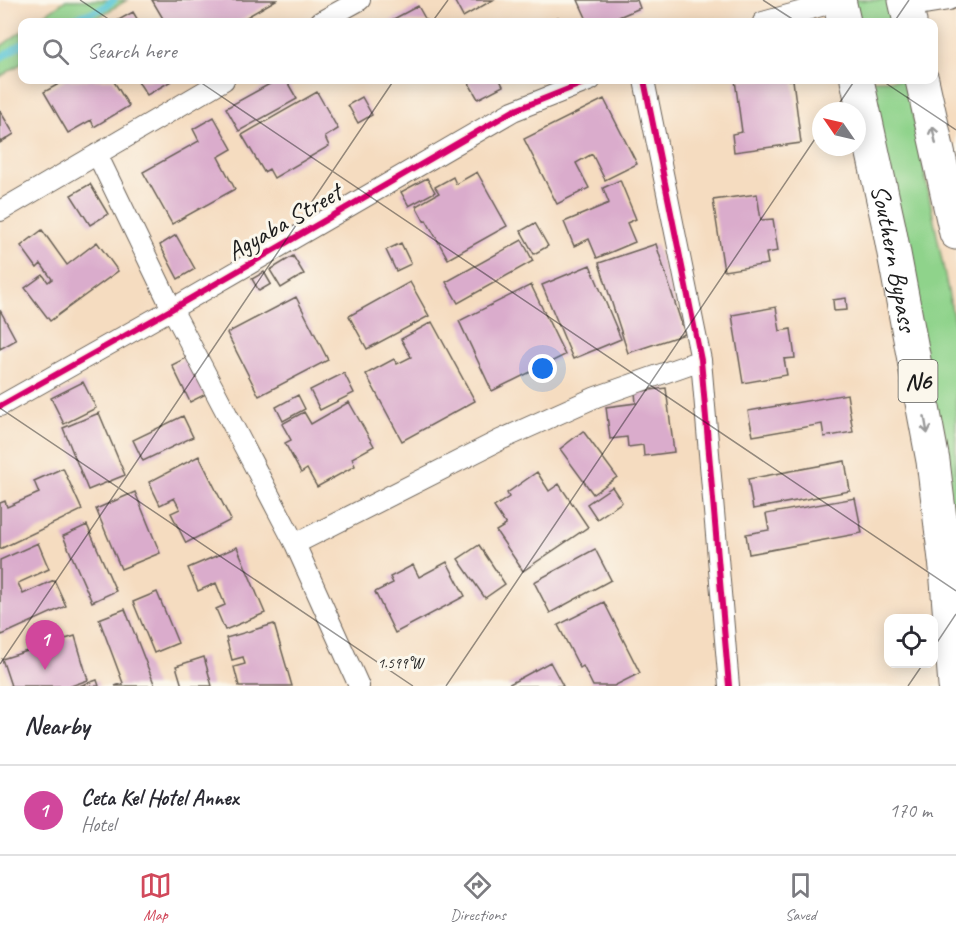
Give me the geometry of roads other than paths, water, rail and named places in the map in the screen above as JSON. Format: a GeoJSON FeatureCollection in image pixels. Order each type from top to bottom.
{"type":"FeatureCollection","features":[{"type":"Feature","properties":{"kind":"highway","name":"Southern Bypass"},"geometry":{"type":"LineString","coordinates":[[857,84],[889,227],[933,461],[946,568],[955,686]]}},
{"type":"Feature","properties":{"kind":"highway"},"geometry":{"type":"LineString","coordinates":[[923,84],[956,233]]}},
{"type":"Feature","properties":{"kind":"street"},"geometry":{"type":"LineString","coordinates":[[327,18],[360,0]]}},
{"type":"Feature","properties":{"kind":"street"},"geometry":{"type":"LineString","coordinates":[[907,10],[949,0]]}},
{"type":"Feature","properties":{"kind":"street"},"geometry":{"type":"LineString","coordinates":[[785,18],[841,8]]}},
{"type":"Feature","properties":{"kind":"street"},"geometry":{"type":"LineString","coordinates":[[0,211],[217,84]]}},
{"type":"Feature","properties":{"kind":"street","name":"Agyaba Street"},"geometry":{"type":"LineString","coordinates":[[0,406],[513,111],[581,84]]}},
{"type":"Feature","properties":{"kind":"street"},"geometry":{"type":"LineString","coordinates":[[645,84],[702,360],[729,686]]}},
{"type":"Feature","properties":{"kind":"street"},"geometry":{"type":"LineString","coordinates":[[97,154],[172,309],[295,544],[359,686]]}},
{"type":"Feature","properties":{"kind":"street"},"geometry":{"type":"LineString","coordinates":[[295,544],[500,440],[596,397],[702,360]]}},
{"type":"Feature","properties":{"kind":"waterway"},"geometry":{"type":"LineString","coordinates":[[75,18],[101,9],[114,0]]}},
{"type":"Feature","properties":{"kind":"waterway"},"geometry":{"type":"LineString","coordinates":[[0,58],[18,47]]}},
{"type":"Feature","properties":{"kind":"place","name":"Ceta Kel Hotel Annex"},"geometry":{"type":"Point","coordinates":[45,670]}}]}
